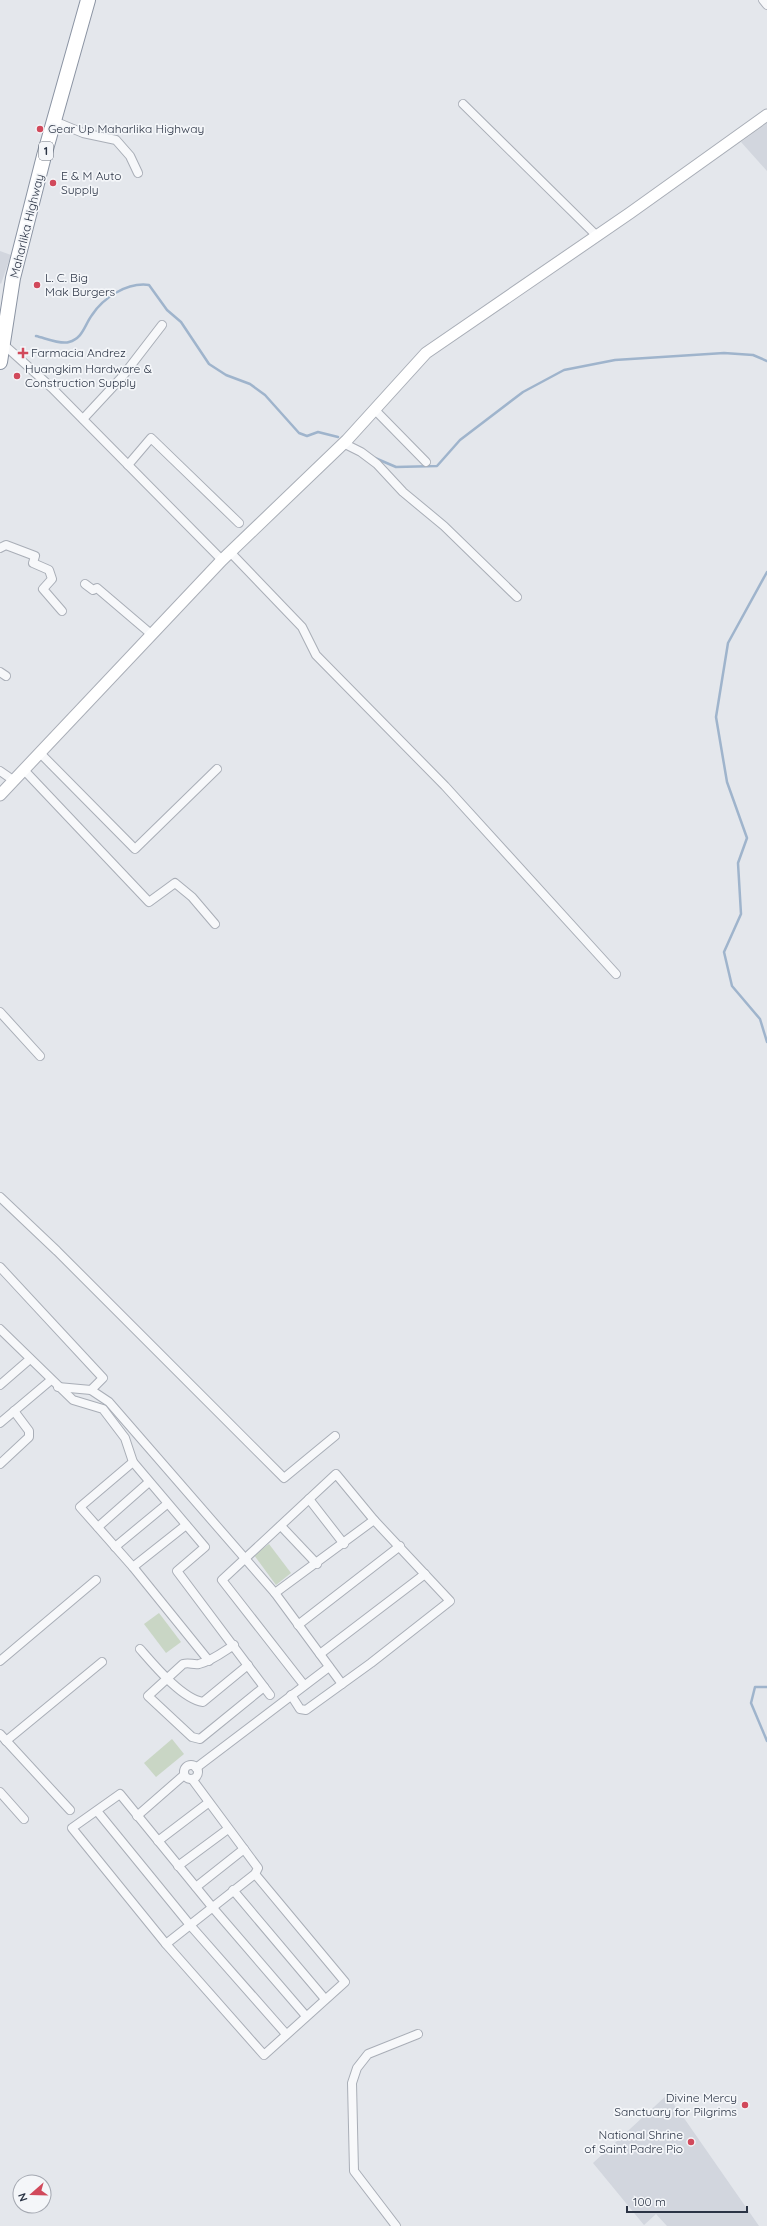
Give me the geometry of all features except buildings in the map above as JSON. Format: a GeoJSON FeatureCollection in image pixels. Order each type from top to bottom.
{"type":"FeatureCollection","features":[{"type":"Feature","properties":{"kind":"highway","name":"Maharlika Highway"},"geometry":{"type":"LineString","coordinates":[[0,362],[5,302],[13,278],[54,121],[88,0]]}},
{"type":"Feature","properties":{"kind":"street"},"geometry":{"type":"LineString","coordinates":[[763,0],[767,5]]}},
{"type":"Feature","properties":{"kind":"street"},"geometry":{"type":"LineString","coordinates":[[463,104],[597,236]]}},
{"type":"Feature","properties":{"kind":"street"},"geometry":{"type":"LineString","coordinates":[[0,795],[226,556],[343,443],[426,353],[597,236],[767,115]]}},
{"type":"Feature","properties":{"kind":"street"},"geometry":{"type":"LineString","coordinates":[[54,121],[82,133],[116,140],[130,156],[138,173]]}},
{"type":"Feature","properties":{"kind":"street"},"geometry":{"type":"LineString","coordinates":[[83,419],[122,377],[162,325]]}},
{"type":"Feature","properties":{"kind":"street"},"geometry":{"type":"LineString","coordinates":[[2,343],[52,388],[128,465],[302,627],[316,655],[445,786],[616,974]]}},
{"type":"Feature","properties":{"kind":"street"},"geometry":{"type":"LineString","coordinates":[[375,410],[426,462]]}},
{"type":"Feature","properties":{"kind":"street"},"geometry":{"type":"LineString","coordinates":[[128,465],[151,438],[239,523]]}},
{"type":"Feature","properties":{"kind":"street"},"geometry":{"type":"LineString","coordinates":[[343,443],[361,452],[377,464],[403,492],[444,526],[517,597]]}},
{"type":"Feature","properties":{"kind":"street"},"geometry":{"type":"LineString","coordinates":[[0,548],[6,545],[35,556],[33,563],[49,570],[52,579],[43,589],[62,611]]}},
{"type":"Feature","properties":{"kind":"street"},"geometry":{"type":"LineString","coordinates":[[86,584],[93,590],[96,588],[151,634]]}},
{"type":"Feature","properties":{"kind":"street"},"geometry":{"type":"LineString","coordinates":[[40,753],[135,849],[217,769]]}},
{"type":"Feature","properties":{"kind":"street"},"geometry":{"type":"LineString","coordinates":[[24,770],[149,902],[175,883],[192,898],[215,924]]}},
{"type":"Feature","properties":{"kind":"street"},"geometry":{"type":"LineString","coordinates":[[0,771],[13,780]]}},
{"type":"Feature","properties":{"kind":"street"},"geometry":{"type":"LineString","coordinates":[[0,1012],[40,1056]]}},
{"type":"Feature","properties":{"kind":"street"},"geometry":{"type":"LineString","coordinates":[[0,1197],[57,1251],[284,1478],[335,1436]]}},
{"type":"Feature","properties":{"kind":"street"},"geometry":{"type":"LineString","coordinates":[[0,1268],[103,1378],[91,1390]]}},
{"type":"Feature","properties":{"kind":"street"},"geometry":{"type":"LineString","coordinates":[[0,1329],[73,1400],[103,1409],[125,1438],[132,1462],[205,1546],[177,1571],[270,1695]]}},
{"type":"Feature","properties":{"kind":"street"},"geometry":{"type":"LineString","coordinates":[[0,1385],[30,1359]]}},
{"type":"Feature","properties":{"kind":"street"},"geometry":{"type":"LineString","coordinates":[[0,1423],[51,1380]]}},
{"type":"Feature","properties":{"kind":"street"},"geometry":{"type":"LineString","coordinates":[[58,1387],[91,1390],[109,1402],[275,1593],[342,1684]]}},
{"type":"Feature","properties":{"kind":"street"},"geometry":{"type":"LineString","coordinates":[[0,1464],[29,1436],[29,1431],[14,1412]]}},
{"type":"Feature","properties":{"kind":"street"},"geometry":{"type":"LineString","coordinates":[[132,1462],[80,1507],[134,1567],[209,1661]]}},
{"type":"Feature","properties":{"kind":"street"},"geometry":{"type":"LineString","coordinates":[[291,1695],[300,1709],[306,1710],[450,1601],[374,1520],[336,1474],[246,1560],[222,1580],[304,1685]]}},
{"type":"Feature","properties":{"kind":"street"},"geometry":{"type":"LineString","coordinates":[[98,1527],[149,1482]]}},
{"type":"Feature","properties":{"kind":"street"},"geometry":{"type":"LineString","coordinates":[[310,1499],[344,1544]]}},
{"type":"Feature","properties":{"kind":"street"},"geometry":{"type":"LineString","coordinates":[[115,1547],[167,1504]]}},
{"type":"Feature","properties":{"kind":"street"},"geometry":{"type":"LineString","coordinates":[[275,1593],[317,1564],[374,1520]]}},
{"type":"Feature","properties":{"kind":"street"},"geometry":{"type":"LineString","coordinates":[[134,1567],[186,1525]]}},
{"type":"Feature","properties":{"kind":"street"},"geometry":{"type":"LineString","coordinates":[[282,1526],[317,1564]]}},
{"type":"Feature","properties":{"kind":"street"},"geometry":{"type":"LineString","coordinates":[[298,1624],[400,1546]]}},
{"type":"Feature","properties":{"kind":"street"},"geometry":{"type":"LineString","coordinates":[[320,1654],[425,1574]]}},
{"type":"Feature","properties":{"kind":"street"},"geometry":{"type":"LineString","coordinates":[[0,1661],[96,1580]]}},
{"type":"Feature","properties":{"kind":"street"},"geometry":{"type":"LineString","coordinates":[[234,1645],[209,1661],[197,1664],[190,1662],[183,1664],[148,1696],[192,1737],[200,1738],[264,1687]]}},
{"type":"Feature","properties":{"kind":"street"},"geometry":{"type":"LineString","coordinates":[[140,1649],[168,1679],[195,1701],[203,1702],[248,1665]]}},
{"type":"Feature","properties":{"kind":"street"},"geometry":{"type":"LineString","coordinates":[[6,1741],[102,1662]]}},
{"type":"Feature","properties":{"kind":"street"},"geometry":{"type":"LineString","coordinates":[[196,1768],[329,1667]]}},
{"type":"Feature","properties":{"kind":"street"},"geometry":{"type":"LineString","coordinates":[[0,1734],[70,1810]]}},
{"type":"Feature","properties":{"kind":"street"},"geometry":{"type":"LineString","coordinates":[[138,1816],[188,1777],[196,1776],[198,1772],[192,1765],[187,1766],[188,1777],[258,1868],[255,1874],[166,1944]]}},
{"type":"Feature","properties":{"kind":"street"},"geometry":{"type":"LineString","coordinates":[[0,1792],[24,1819]]}},
{"type":"Feature","properties":{"kind":"street"},"geometry":{"type":"LineString","coordinates":[[255,1874],[345,1982],[325,1998],[306,2016],[286,2034],[264,2055],[166,1944],[72,1828],[120,1794],[213,1908],[306,2016]]}},
{"type":"Feature","properties":{"kind":"street"},"geometry":{"type":"LineString","coordinates":[[158,1841],[208,1803]]}},
{"type":"Feature","properties":{"kind":"street"},"geometry":{"type":"LineString","coordinates":[[97,1811],[190,1925],[286,2034]]}},
{"type":"Feature","properties":{"kind":"street"},"geometry":{"type":"LineString","coordinates":[[178,1866],[228,1829]]}},
{"type":"Feature","properties":{"kind":"street"},"geometry":{"type":"LineString","coordinates":[[196,1887],[244,1849]]}},
{"type":"Feature","properties":{"kind":"street"},"geometry":{"type":"LineString","coordinates":[[233,1890],[325,1998]]}},
{"type":"Feature","properties":{"kind":"street"},"geometry":{"type":"LineString","coordinates":[[396,2226],[354,2171],[352,2083],[357,2068],[368,2054],[418,2034]]}},
{"type":"Feature","properties":{"kind":"shaded area"},"geometry":{"type":"Polygon","coordinates":[[[767,123],[767,171],[741,142],[767,123]]]}},
{"type":"Feature","properties":{"kind":"shaded area"},"geometry":{"type":"Polygon","coordinates":[[[0,251],[11,255],[1,284],[0,283],[0,251]]]}},
{"type":"Feature","properties":{"kind":"shaded area"},"geometry":{"type":"Polygon","coordinates":[[[667,2095],[759,2226],[667,2226],[656,2214],[644,2225],[593,2163],[667,2095]]]}},
{"type":"Feature","properties":{"kind":"green space"},"geometry":{"type":"Polygon","coordinates":[[[269,1544],[291,1573],[276,1585],[254,1555],[269,1544]]]}},
{"type":"Feature","properties":{"kind":"green space"},"geometry":{"type":"Polygon","coordinates":[[[159,1613],[181,1642],[166,1653],[144,1624],[159,1613]]]}},
{"type":"Feature","properties":{"kind":"green space"},"geometry":{"type":"Polygon","coordinates":[[[172,1739],[184,1754],[156,1777],[144,1763],[172,1739]]]}},
{"type":"Feature","properties":{"kind":"waterway"},"geometry":{"type":"LineString","coordinates":[[36,336],[62,343],[74,340],[83,331],[89,319],[97,309],[109,297],[116,292],[132,286],[149,285],[167,310],[181,322],[209,364],[226,375],[250,384],[265,395],[299,433],[307,436],[318,432],[338,437]]}},
{"type":"Feature","properties":{"kind":"waterway"},"geometry":{"type":"LineString","coordinates":[[375,458],[396,467],[437,466],[460,440],[523,392],[564,370],[615,360],[724,353],[753,355],[767,361]]}},
{"type":"Feature","properties":{"kind":"waterway"},"geometry":{"type":"LineString","coordinates":[[767,572],[728,643],[716,717],[727,782],[747,838],[738,863],[741,914],[724,952],[732,986],[760,1019],[767,1042]]}},
{"type":"Feature","properties":{"kind":"waterway"},"geometry":{"type":"LineString","coordinates":[[767,1687],[755,1687],[751,1703],[767,1741]]}},
{"type":"Feature","properties":{"kind":"place","name":"Gear Up Maharlika Highway"},"geometry":{"type":"Point","coordinates":[40,129]}},
{"type":"Feature","properties":{"kind":"place","name":"E & M Auto Supply"},"geometry":{"type":"Point","coordinates":[53,183]}},
{"type":"Feature","properties":{"kind":"place","name":"L. C. Big Mak Burgers"},"geometry":{"type":"Point","coordinates":[37,285]}},
{"type":"Feature","properties":{"kind":"place","name":"Farmacia Andrez"},"geometry":{"type":"Point","coordinates":[23,353]}},
{"type":"Feature","properties":{"kind":"place","name":"Huangkim Hardware & Construction Supply"},"geometry":{"type":"Point","coordinates":[17,376]}},
{"type":"Feature","properties":{"kind":"place","name":"Divine Mercy Sanctuary for Pilgrims"},"geometry":{"type":"Point","coordinates":[745,2105]}},
{"type":"Feature","properties":{"kind":"place","name":"National Shrine of Saint Padre Pio"},"geometry":{"type":"Point","coordinates":[691,2142]}}]}
